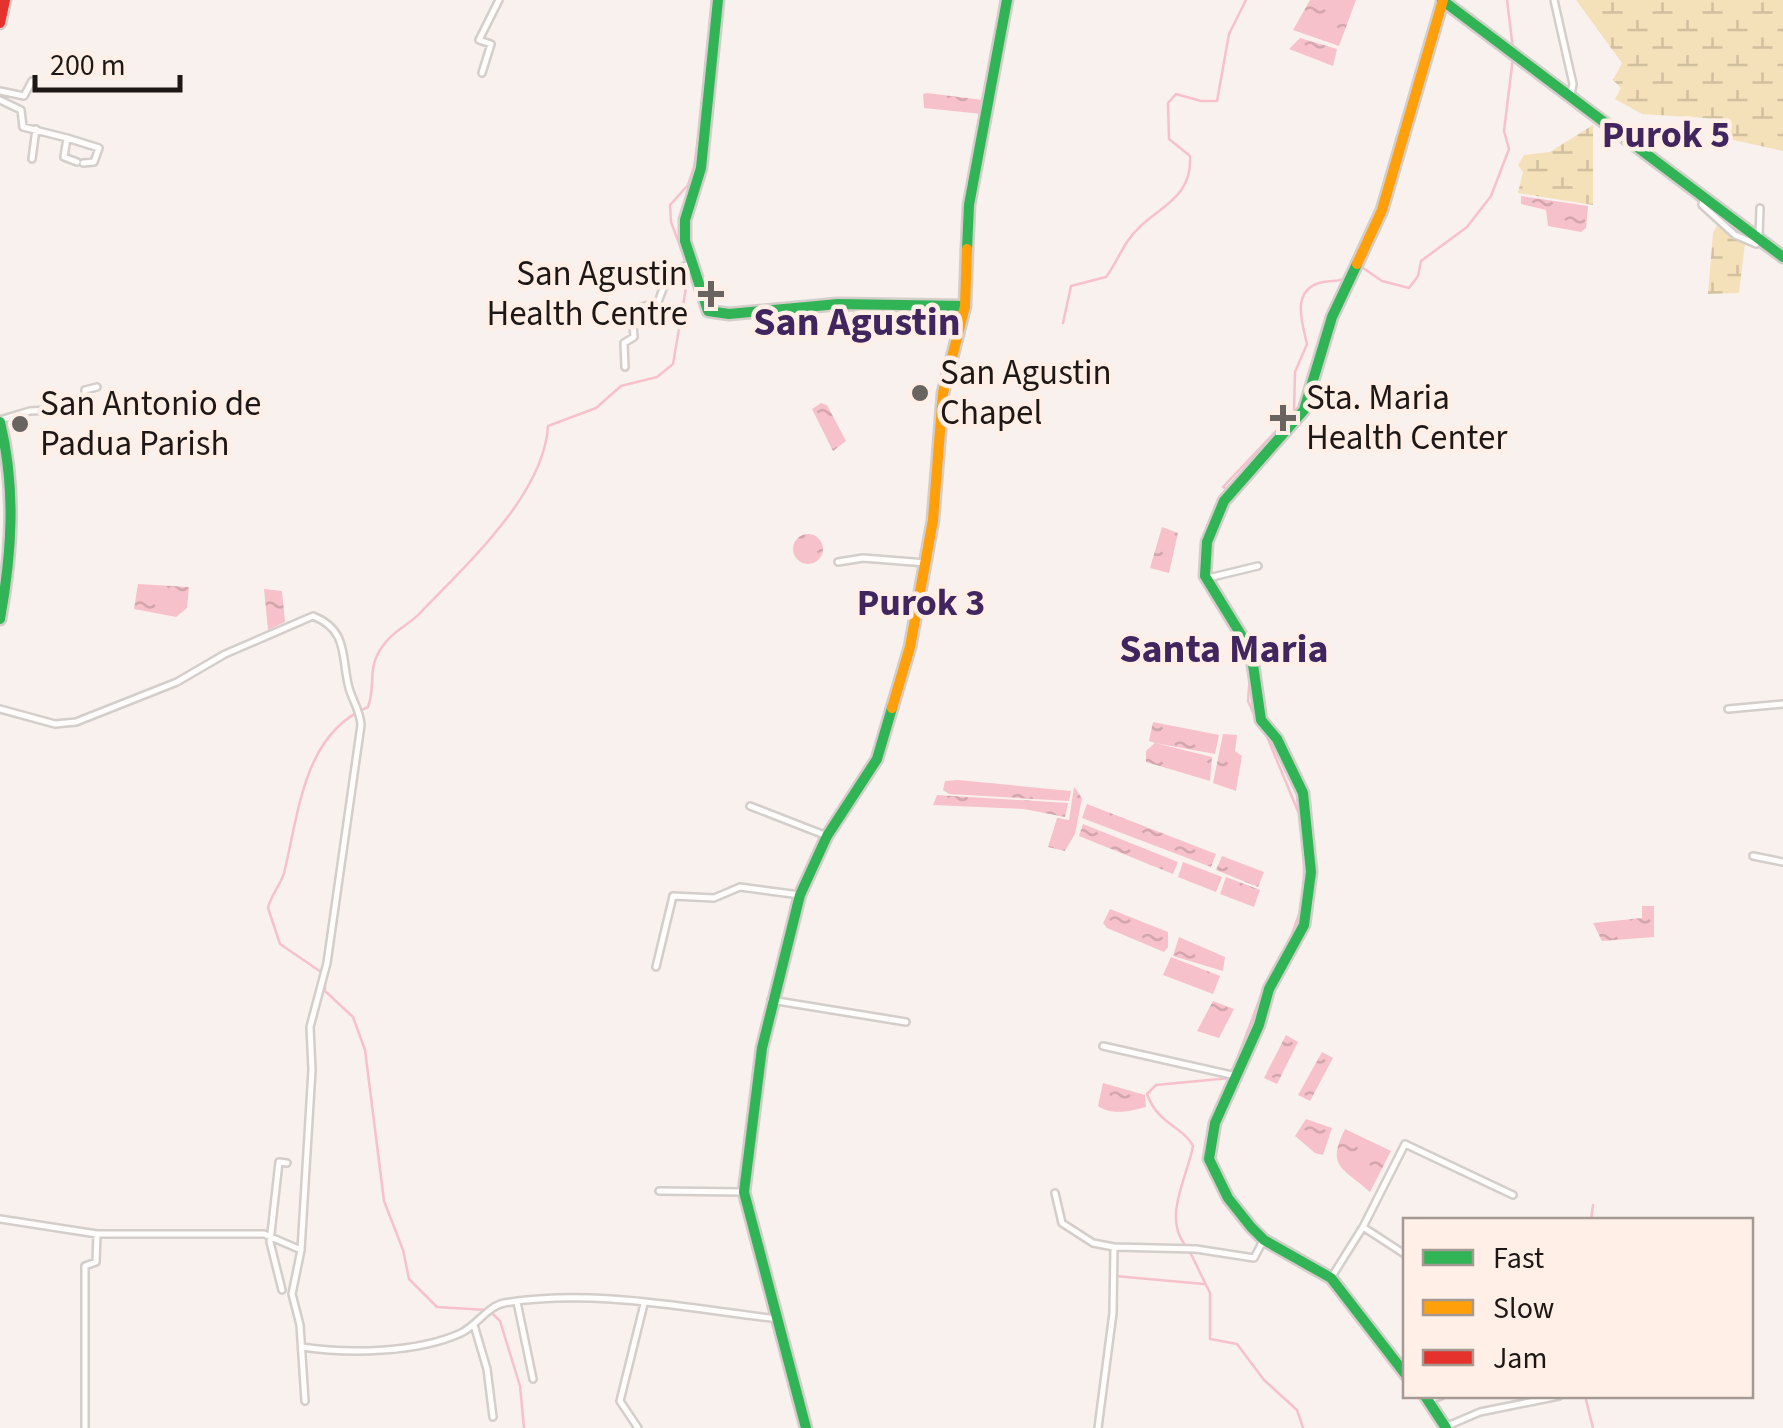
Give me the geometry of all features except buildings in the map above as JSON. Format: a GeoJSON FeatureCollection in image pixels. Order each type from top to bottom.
{"type":"FeatureCollection","features":[{"type":"Feature","properties":{"kind":"main road"},"geometry":{"type":"LineString","coordinates":[[0,23],[5,0]]}},
{"type":"Feature","properties":{"kind":"main road"},"geometry":{"type":"LineString","coordinates":[[718,0],[711,98],[700,168],[685,220],[688,265],[712,313],[748,314],[794,305],[965,306]]}},
{"type":"Feature","properties":{"kind":"main road"},"geometry":{"type":"LineString","coordinates":[[806,1428],[744,1192],[771,1000],[800,894],[827,836],[877,759],[910,647],[926,563],[944,393],[965,306],[969,205],[1007,0]]}},
{"type":"Feature","properties":{"kind":"main road"},"geometry":{"type":"LineString","coordinates":[[1403,1369],[1331,1278],[1264,1240],[1228,1198],[1209,1159],[1210,1138],[1230,1074],[1259,1026],[1269,988],[1304,925],[1311,872],[1309,825],[1293,768],[1261,720],[1251,651],[1206,578],[1208,542],[1224,501],[1304,410],[1332,317],[1367,250],[1408,128],[1442,0],[1783,260]]}},
{"type":"Feature","properties":{"kind":"main road"},"geometry":{"type":"LineString","coordinates":[[0,421],[8,450],[12,502],[0,619]]}},
{"type":"Feature","properties":{"kind":"main road"},"geometry":{"type":"LineString","coordinates":[[1427,1398],[1445,1427]]}},
{"type":"Feature","properties":{"kind":"street"},"geometry":{"type":"LineString","coordinates":[[482,73],[491,44],[479,40],[500,0]]}},
{"type":"Feature","properties":{"kind":"street"},"geometry":{"type":"LineString","coordinates":[[1554,0],[1573,84],[1570,97]]}},
{"type":"Feature","properties":{"kind":"street"},"geometry":{"type":"LineString","coordinates":[[0,90],[24,96],[32,81]]}},
{"type":"Feature","properties":{"kind":"street"},"geometry":{"type":"LineString","coordinates":[[0,112],[1,100],[21,110],[24,127],[36,129],[67,138],[99,148],[94,162],[80,163],[64,157],[67,138]]}},
{"type":"Feature","properties":{"kind":"street"},"geometry":{"type":"LineString","coordinates":[[32,159],[36,129]]}},
{"type":"Feature","properties":{"kind":"street"},"geometry":{"type":"LineString","coordinates":[[1704,196],[1702,206],[1733,233],[1783,260]]}},
{"type":"Feature","properties":{"kind":"street"},"geometry":{"type":"LineString","coordinates":[[1750,232],[1760,208]]}},
{"type":"Feature","properties":{"kind":"street"},"geometry":{"type":"LineString","coordinates":[[625,366],[624,343],[634,337],[632,310],[658,302],[664,286],[682,277],[688,265]]}},
{"type":"Feature","properties":{"kind":"street"},"geometry":{"type":"LineString","coordinates":[[0,421],[30,411],[76,412],[84,408],[85,390],[97,387]]}},
{"type":"Feature","properties":{"kind":"street"},"geometry":{"type":"LineString","coordinates":[[838,562],[862,558],[926,563]]}},
{"type":"Feature","properties":{"kind":"street"},"geometry":{"type":"LineString","coordinates":[[1206,578],[1258,566]]}},
{"type":"Feature","properties":{"kind":"street"},"geometry":{"type":"LineString","coordinates":[[0,709],[55,724],[76,722],[177,682],[224,654],[313,616],[332,628],[346,650],[350,690],[360,711],[349,827],[333,903],[327,963],[310,1027],[312,1070],[301,1250],[292,1294],[302,1347],[305,1401]]}},
{"type":"Feature","properties":{"kind":"street"},"geometry":{"type":"LineString","coordinates":[[1728,709],[1783,704]]}},
{"type":"Feature","properties":{"kind":"street"},"geometry":{"type":"LineString","coordinates":[[750,806],[827,836]]}},
{"type":"Feature","properties":{"kind":"street"},"geometry":{"type":"LineString","coordinates":[[1753,856],[1783,862]]}},
{"type":"Feature","properties":{"kind":"street"},"geometry":{"type":"LineString","coordinates":[[656,967],[673,896],[714,898],[740,888],[800,894]]}},
{"type":"Feature","properties":{"kind":"street"},"geometry":{"type":"LineString","coordinates":[[771,1000],[906,1022]]}},
{"type":"Feature","properties":{"kind":"street"},"geometry":{"type":"LineString","coordinates":[[1103,1046],[1230,1074]]}},
{"type":"Feature","properties":{"kind":"street"},"geometry":{"type":"LineString","coordinates":[[1331,1278],[1363,1226],[1404,1144],[1513,1194]]}},
{"type":"Feature","properties":{"kind":"street"},"geometry":{"type":"LineString","coordinates":[[282,1290],[274,1237],[278,1162],[287,1164]]}},
{"type":"Feature","properties":{"kind":"street"},"geometry":{"type":"LineString","coordinates":[[660,1192],[744,1192]]}},
{"type":"Feature","properties":{"kind":"street"},"geometry":{"type":"LineString","coordinates":[[1055,1192],[1062,1223],[1093,1243],[1196,1249],[1254,1258],[1264,1240]]}},
{"type":"Feature","properties":{"kind":"street"},"geometry":{"type":"LineString","coordinates":[[0,1219],[97,1234],[274,1237],[301,1250]]}},
{"type":"Feature","properties":{"kind":"street"},"geometry":{"type":"LineString","coordinates":[[1363,1226],[1403,1253]]}},
{"type":"Feature","properties":{"kind":"street"},"geometry":{"type":"LineString","coordinates":[[85,1428],[82,1297],[84,1266],[96,1262],[97,1234]]}},
{"type":"Feature","properties":{"kind":"street"},"geometry":{"type":"LineString","coordinates":[[1098,1428],[1113,1313],[1114,1247]]}},
{"type":"Feature","properties":{"kind":"street"},"geometry":{"type":"LineString","coordinates":[[302,1347],[333,1352],[439,1341],[474,1326],[497,1305],[517,1302],[598,1299],[780,1320]]}},
{"type":"Feature","properties":{"kind":"street"},"geometry":{"type":"LineString","coordinates":[[517,1302],[533,1380]]}},
{"type":"Feature","properties":{"kind":"street"},"geometry":{"type":"LineString","coordinates":[[638,1428],[620,1401],[644,1304]]}},
{"type":"Feature","properties":{"kind":"street"},"geometry":{"type":"LineString","coordinates":[[474,1326],[487,1369],[493,1417]]}},
{"type":"Feature","properties":{"kind":"street"},"geometry":{"type":"LineString","coordinates":[[1445,1427],[1480,1412],[1548,1398]]}},
{"type":"Feature","properties":{"kind":"green space"},"geometry":{"type":"Polygon","coordinates":[[[1576,0],[1783,0],[1783,151],[1724,138],[1721,119],[1642,114],[1615,99],[1621,88],[1613,80],[1622,63],[1576,0]]]}},
{"type":"Feature","properties":{"kind":"green space"},"geometry":{"type":"Polygon","coordinates":[[[1593,125],[1593,205],[1518,193],[1523,172],[1518,165],[1524,155],[1550,152],[1593,125]]]}},
{"type":"Feature","properties":{"kind":"green space"},"geometry":{"type":"Polygon","coordinates":[[[1719,222],[1745,243],[1739,293],[1708,294],[1713,233],[1719,222]]]}},
{"type":"Feature","properties":{"kind":"water"},"geometry":{"type":"Polygon","coordinates":[[[1310,0],[1356,0],[1339,46],[1293,30],[1310,0]]]}},
{"type":"Feature","properties":{"kind":"water"},"geometry":{"type":"Polygon","coordinates":[[[1300,38],[1337,49],[1333,66],[1289,49],[1300,38]]]}},
{"type":"Feature","properties":{"kind":"water"},"geometry":{"type":"Polygon","coordinates":[[[923,94],[983,100],[982,114],[924,108],[923,94]]]}},
{"type":"Feature","properties":{"kind":"water"},"geometry":{"type":"Polygon","coordinates":[[[1521,196],[1588,206],[1586,228],[1581,232],[1548,226],[1546,210],[1521,204],[1521,196]]]}},
{"type":"Feature","properties":{"kind":"water"},"geometry":{"type":"Polygon","coordinates":[[[821,403],[827,405],[846,441],[833,451],[812,409],[821,403]]]}},
{"type":"Feature","properties":{"kind":"water"},"geometry":{"type":"Polygon","coordinates":[[[1162,527],[1178,533],[1169,573],[1150,568],[1162,527]]]}},
{"type":"Feature","properties":{"kind":"water"},"geometry":{"type":"Polygon","coordinates":[[[808,534],[822,543],[823,549],[814,563],[808,564],[794,555],[793,549],[802,535],[808,534]]]}},
{"type":"Feature","properties":{"kind":"water"},"geometry":{"type":"Polygon","coordinates":[[[138,584],[189,587],[187,608],[176,617],[134,609],[138,584]]]}},
{"type":"Feature","properties":{"kind":"water"},"geometry":{"type":"Polygon","coordinates":[[[264,589],[282,591],[285,622],[268,630],[264,589]]]}},
{"type":"Feature","properties":{"kind":"water"},"geometry":{"type":"Polygon","coordinates":[[[1153,722],[1219,735],[1215,754],[1149,741],[1153,722]]]}},
{"type":"Feature","properties":{"kind":"water"},"geometry":{"type":"Polygon","coordinates":[[[1223,734],[1237,735],[1235,751],[1242,756],[1236,791],[1213,783],[1223,734]]]}},
{"type":"Feature","properties":{"kind":"water"},"geometry":{"type":"Polygon","coordinates":[[[1155,743],[1212,757],[1210,781],[1146,762],[1146,751],[1155,743]]]}},
{"type":"Feature","properties":{"kind":"water"},"geometry":{"type":"Polygon","coordinates":[[[945,781],[1071,791],[1069,801],[949,794],[943,790],[945,781]]]}},
{"type":"Feature","properties":{"kind":"water"},"geometry":{"type":"Polygon","coordinates":[[[1074,787],[1082,798],[1075,834],[1065,851],[1048,847],[1057,818],[1069,820],[1074,787]]]}},
{"type":"Feature","properties":{"kind":"water"},"geometry":{"type":"Polygon","coordinates":[[[937,795],[1068,803],[1065,817],[1024,809],[933,805],[937,795]]]}},
{"type":"Feature","properties":{"kind":"water"},"geometry":{"type":"Polygon","coordinates":[[[1087,804],[1216,854],[1211,867],[1082,818],[1087,804]]]}},
{"type":"Feature","properties":{"kind":"water"},"geometry":{"type":"Polygon","coordinates":[[[1083,824],[1178,862],[1173,874],[1079,836],[1083,824]]]}},
{"type":"Feature","properties":{"kind":"water"},"geometry":{"type":"Polygon","coordinates":[[[1222,856],[1264,872],[1258,887],[1216,870],[1222,856]]]}},
{"type":"Feature","properties":{"kind":"water"},"geometry":{"type":"Polygon","coordinates":[[[1183,862],[1222,877],[1216,892],[1178,877],[1183,862]]]}},
{"type":"Feature","properties":{"kind":"water"},"geometry":{"type":"Polygon","coordinates":[[[1226,877],[1260,890],[1254,907],[1220,894],[1226,877]]]}},
{"type":"Feature","properties":{"kind":"water"},"geometry":{"type":"Polygon","coordinates":[[[1642,906],[1654,906],[1654,937],[1602,941],[1593,923],[1642,918],[1642,906]]]}},
{"type":"Feature","properties":{"kind":"water"},"geometry":{"type":"Polygon","coordinates":[[[1110,909],[1168,932],[1168,947],[1164,952],[1107,928],[1103,923],[1110,909]]]}},
{"type":"Feature","properties":{"kind":"water"},"geometry":{"type":"Polygon","coordinates":[[[1179,937],[1225,957],[1223,971],[1173,956],[1179,937]]]}},
{"type":"Feature","properties":{"kind":"water"},"geometry":{"type":"Polygon","coordinates":[[[1171,957],[1220,976],[1213,994],[1163,975],[1171,957]]]}},
{"type":"Feature","properties":{"kind":"water"},"geometry":{"type":"Polygon","coordinates":[[[1213,1001],[1234,1009],[1219,1038],[1197,1031],[1213,1001]]]}},
{"type":"Feature","properties":{"kind":"water"},"geometry":{"type":"Polygon","coordinates":[[[1286,1035],[1298,1042],[1277,1084],[1264,1078],[1286,1035]]]}},
{"type":"Feature","properties":{"kind":"water"},"geometry":{"type":"Polygon","coordinates":[[[1322,1052],[1333,1058],[1310,1101],[1298,1095],[1322,1052]]]}},
{"type":"Feature","properties":{"kind":"water"},"geometry":{"type":"Polygon","coordinates":[[[1103,1083],[1145,1095],[1146,1107],[1122,1112],[1103,1109],[1098,1106],[1103,1083]]]}},
{"type":"Feature","properties":{"kind":"water"},"geometry":{"type":"Polygon","coordinates":[[[1306,1119],[1332,1128],[1323,1155],[1295,1136],[1306,1119]]]}},
{"type":"Feature","properties":{"kind":"water"},"geometry":{"type":"Polygon","coordinates":[[[1345,1129],[1391,1151],[1370,1192],[1337,1159],[1345,1129]]]}},
{"type":"Feature","properties":{"kind":"waterway"},"geometry":{"type":"LineString","coordinates":[[321,972],[280,944],[268,908],[284,873],[300,801],[317,756],[346,719],[368,707],[375,660],[385,643],[458,574],[518,503],[533,478],[548,426],[596,408],[621,386],[657,377],[673,364],[689,270],[671,222],[670,205],[688,185],[694,167],[711,51],[712,0]]}},
{"type":"Feature","properties":{"kind":"waterway"},"geometry":{"type":"LineString","coordinates":[[1063,323],[1071,286],[1106,277],[1136,231],[1185,185],[1190,156],[1169,139],[1168,103],[1176,94],[1217,101],[1229,34],[1246,0]]}},
{"type":"Feature","properties":{"kind":"waterway"},"geometry":{"type":"LineString","coordinates":[[1507,0],[1513,49]]}},
{"type":"Feature","properties":{"kind":"waterway"},"geometry":{"type":"LineString","coordinates":[[1360,266],[1382,281],[1409,288],[1418,276],[1421,261],[1467,227],[1491,196],[1509,149],[1504,131],[1513,57]]}},
{"type":"Feature","properties":{"kind":"waterway"},"geometry":{"type":"LineString","coordinates":[[1229,491],[1223,487],[1294,412],[1295,372],[1307,344],[1302,299],[1313,286],[1346,278]]}},
{"type":"Feature","properties":{"kind":"waterway"},"geometry":{"type":"LineString","coordinates":[[1250,673],[1248,701],[1257,721]]}},
{"type":"Feature","properties":{"kind":"waterway"},"geometry":{"type":"LineString","coordinates":[[1263,727],[1302,821]]}},
{"type":"Feature","properties":{"kind":"waterway"},"geometry":{"type":"LineString","coordinates":[[1304,843],[1304,895]]}},
{"type":"Feature","properties":{"kind":"waterway"},"geometry":{"type":"LineString","coordinates":[[1286,951],[1303,903]]}},
{"type":"Feature","properties":{"kind":"waterway"},"geometry":{"type":"LineString","coordinates":[[1185,1245],[1179,1234],[1176,1210],[1193,1146],[1157,1112],[1147,1094],[1156,1085],[1230,1078],[1265,985],[1277,967]]}},
{"type":"Feature","properties":{"kind":"waterway"},"geometry":{"type":"LineString","coordinates":[[325,976],[325,991],[353,1017],[365,1050],[384,1201],[403,1250],[409,1279],[437,1307],[487,1310]]}},
{"type":"Feature","properties":{"kind":"waterway"},"geometry":{"type":"LineString","coordinates":[[1591,1218],[1593,1205]]}},
{"type":"Feature","properties":{"kind":"waterway"},"geometry":{"type":"LineString","coordinates":[[1190,1252],[1210,1293],[1210,1339],[1237,1344],[1264,1380],[1297,1410],[1303,1428]]}},
{"type":"Feature","properties":{"kind":"waterway"},"geometry":{"type":"LineString","coordinates":[[1115,1276],[1204,1284]]}},
{"type":"Feature","properties":{"kind":"waterway"},"geometry":{"type":"LineString","coordinates":[[493,1314],[500,1321],[520,1386],[524,1428]]}},
{"type":"Feature","properties":{"kind":"waterway"},"geometry":{"type":"LineString","coordinates":[[1586,1398],[1593,1428]]}},
{"type":"Feature","properties":{"kind":"traffic: fast"},"geometry":{"type":"LineString","coordinates":[[718,0],[701,168],[685,220],[685,241],[708,311],[729,314],[838,304],[965,306]]}},
{"type":"Feature","properties":{"kind":"traffic: fast"},"geometry":{"type":"LineString","coordinates":[[967,249],[969,205],[1007,0]]}},
{"type":"Feature","properties":{"kind":"traffic: fast"},"geometry":{"type":"LineString","coordinates":[[1442,0],[1783,257]]}},
{"type":"Feature","properties":{"kind":"traffic: fast"},"geometry":{"type":"LineString","coordinates":[[1357,264],[1332,317],[1304,410],[1224,501],[1207,542],[1205,576],[1251,651],[1261,720],[1277,739],[1303,793],[1311,872],[1304,925],[1269,989],[1259,1025],[1215,1123],[1209,1159],[1228,1198],[1251,1227],[1264,1240],[1331,1278],[1403,1371]]}},
{"type":"Feature","properties":{"kind":"traffic: fast"},"geometry":{"type":"LineString","coordinates":[[0,422],[10,520],[0,619]]}},
{"type":"Feature","properties":{"kind":"traffic: fast"},"geometry":{"type":"LineString","coordinates":[[806,1428],[744,1192],[762,1048],[800,895],[827,836],[877,759],[892,708]]}},
{"type":"Feature","properties":{"kind":"traffic: fast"},"geometry":{"type":"LineString","coordinates":[[1426,1398],[1446,1428]]}},
{"type":"Feature","properties":{"kind":"traffic: slow"},"geometry":{"type":"LineString","coordinates":[[1357,264],[1382,210],[1443,0]]}},
{"type":"Feature","properties":{"kind":"traffic: slow"},"geometry":{"type":"LineString","coordinates":[[892,708],[910,647],[933,520],[943,393],[965,306],[967,249]]}},
{"type":"Feature","properties":{"kind":"traffic: jam"},"geometry":{"type":"LineString","coordinates":[[0,23],[5,0]]}},
{"type":"Feature","properties":{"kind":"place","name":"San Agustin Health Centre"},"geometry":{"type":"Point","coordinates":[711,294]}},
{"type":"Feature","properties":{"kind":"place","name":"San Agustin Chapel"},"geometry":{"type":"Point","coordinates":[920,393]}},
{"type":"Feature","properties":{"kind":"place","name":"Sta. Maria Health Center"},"geometry":{"type":"Point","coordinates":[1283,418]}},
{"type":"Feature","properties":{"kind":"place","name":"San Antonio de Padua Parish"},"geometry":{"type":"Point","coordinates":[20,424]}},
{"type":"Feature","properties":{"kind":"district","name":"Purok 5"},"geometry":{"type":"Point","coordinates":[1666,135]}},
{"type":"Feature","properties":{"kind":"district","name":"San Agustin"},"geometry":{"type":"Point","coordinates":[857,322]}},
{"type":"Feature","properties":{"kind":"district","name":"Purok 3"},"geometry":{"type":"Point","coordinates":[921,603]}},
{"type":"Feature","properties":{"kind":"district","name":"Santa Maria"},"geometry":{"type":"Point","coordinates":[1224,649]}}]}
